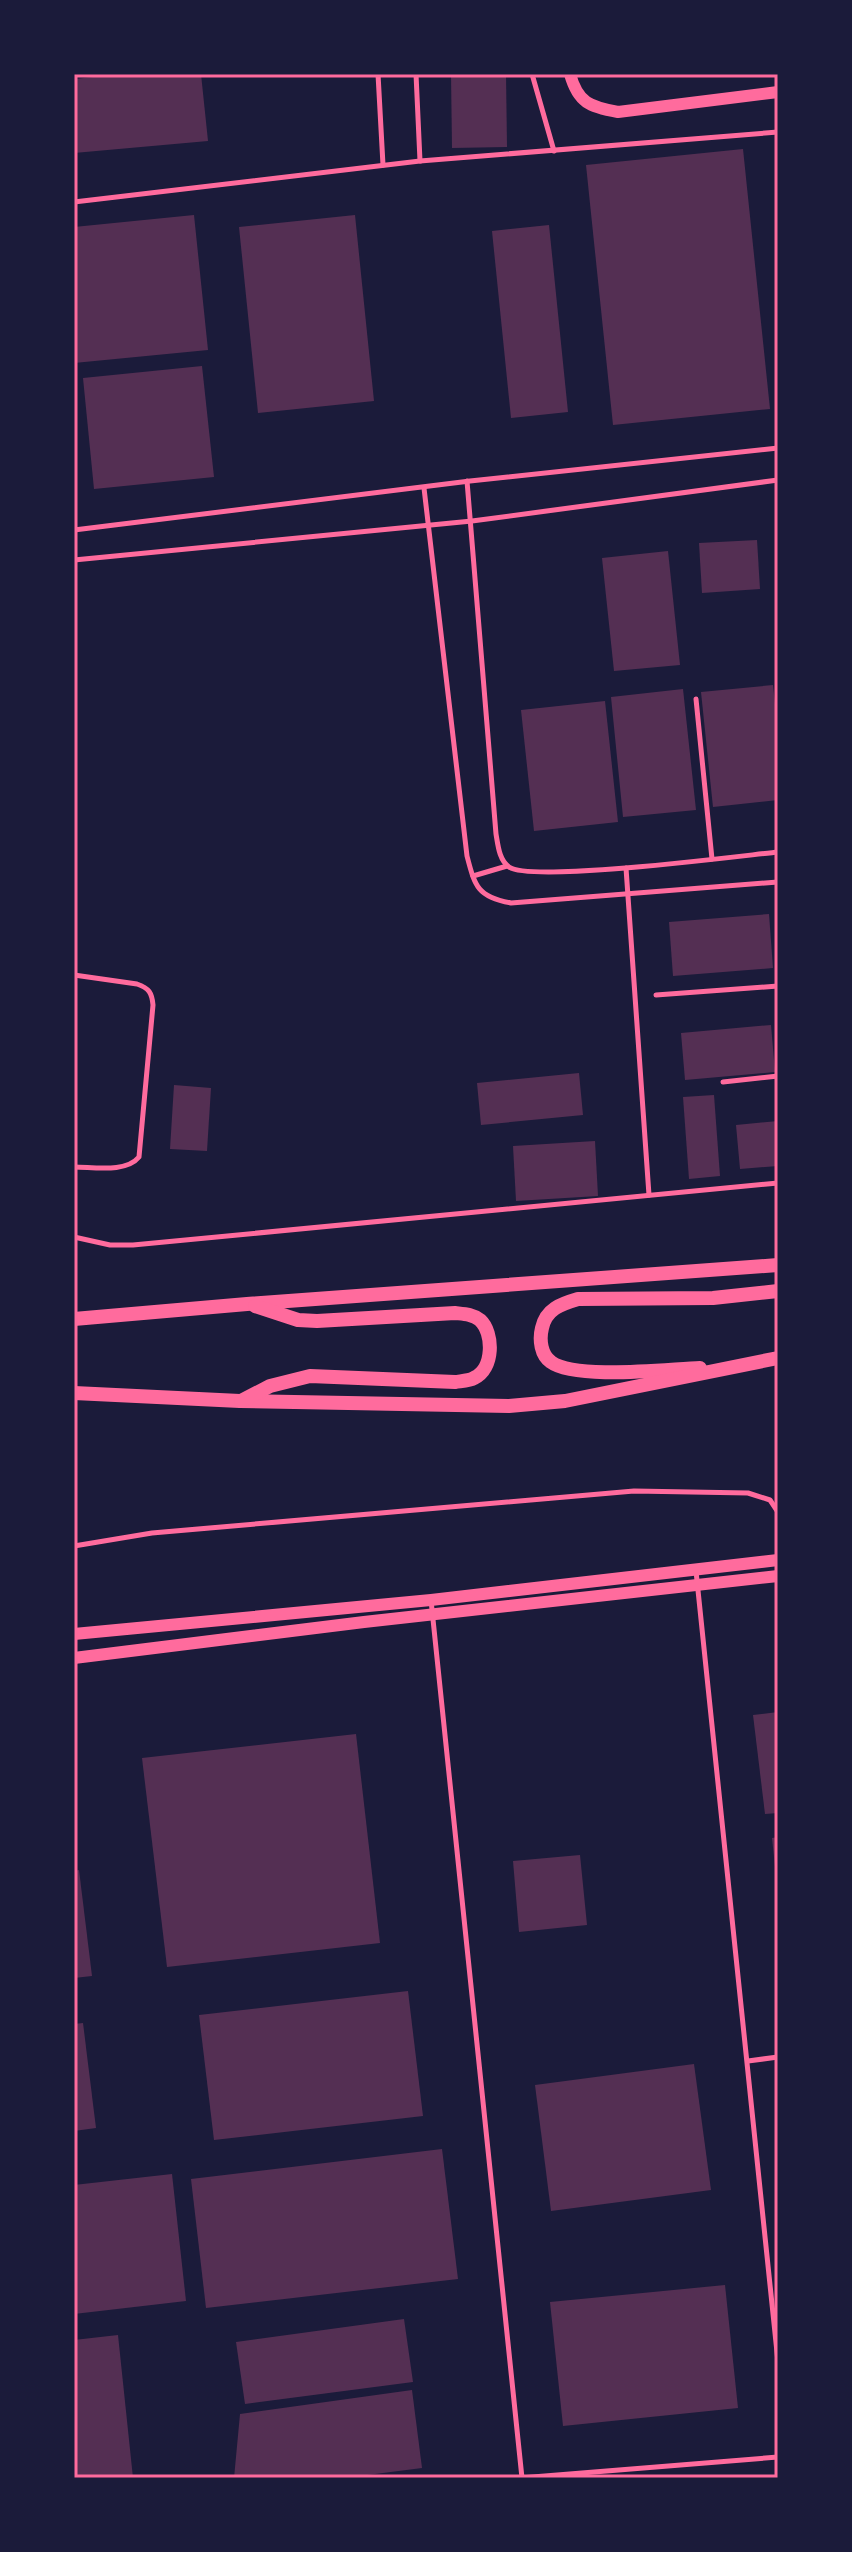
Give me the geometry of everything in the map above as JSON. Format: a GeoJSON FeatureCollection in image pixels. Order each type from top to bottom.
{"type":"FeatureCollection","features":[{"type":"Feature","properties":{"kind":"main road"},"geometry":{"type":"LineString","coordinates":[[74,1319],[778,1265]]}},
{"type":"Feature","properties":{"kind":"main road"},"geometry":{"type":"LineString","coordinates":[[744,1366],[578,1371],[549,1362],[540,1342],[542,1326],[548,1313],[560,1304],[578,1299],[713,1298],[778,1291]]}},
{"type":"Feature","properties":{"kind":"main road"},"geometry":{"type":"LineString","coordinates":[[240,1401],[270,1386],[310,1376],[455,1382],[472,1380],[481,1373],[489,1353],[490,1336],[482,1322],[472,1315],[455,1313],[317,1321],[298,1320],[247,1304]]}},
{"type":"Feature","properties":{"kind":"main road"},"geometry":{"type":"LineString","coordinates":[[74,1393],[240,1401],[509,1406],[565,1401],[778,1358]]}},
{"type":"Feature","properties":{"kind":"street"},"geometry":{"type":"LineString","coordinates":[[570,74],[580,98],[597,108],[618,112],[778,92]]}},
{"type":"Feature","properties":{"kind":"street"},"geometry":{"type":"LineString","coordinates":[[74,1634],[431,1600],[778,1560]]}},
{"type":"Feature","properties":{"kind":"street"},"geometry":{"type":"LineString","coordinates":[[74,1658],[778,1576]]}},
{"type":"Feature","properties":{"kind":"lane"},"geometry":{"type":"LineString","coordinates":[[378,74],[383,165]]}},
{"type":"Feature","properties":{"kind":"lane"},"geometry":{"type":"LineString","coordinates":[[416,74],[420,161]]}},
{"type":"Feature","properties":{"kind":"lane"},"geometry":{"type":"LineString","coordinates":[[532,74],[554,151]]}},
{"type":"Feature","properties":{"kind":"lane"},"geometry":{"type":"LineString","coordinates":[[74,202],[420,161],[778,132]]}},
{"type":"Feature","properties":{"kind":"lane"},"geometry":{"type":"LineString","coordinates":[[74,530],[467,481],[778,448]]}},
{"type":"Feature","properties":{"kind":"lane"},"geometry":{"type":"LineString","coordinates":[[74,560],[472,521],[778,480]]}},
{"type":"Feature","properties":{"kind":"lane"},"geometry":{"type":"LineString","coordinates":[[467,481],[496,834],[499,854],[507,866],[517,871],[535,872],[626,868],[778,852]]}},
{"type":"Feature","properties":{"kind":"lane"},"geometry":{"type":"LineString","coordinates":[[424,488],[467,856],[478,890],[492,899],[511,903],[778,882]]}},
{"type":"Feature","properties":{"kind":"lane"},"geometry":{"type":"LineString","coordinates":[[696,699],[712,859]]}},
{"type":"Feature","properties":{"kind":"lane"},"geometry":{"type":"LineString","coordinates":[[473,876],[507,866]]}},
{"type":"Feature","properties":{"kind":"lane"},"geometry":{"type":"LineString","coordinates":[[626,868],[649,1195]]}},
{"type":"Feature","properties":{"kind":"lane"},"geometry":{"type":"LineString","coordinates":[[74,975],[147,987],[153,1005],[139,1157],[133,1164],[124,1166],[74,1167]]}},
{"type":"Feature","properties":{"kind":"lane"},"geometry":{"type":"LineString","coordinates":[[656,995],[778,986]]}},
{"type":"Feature","properties":{"kind":"lane"},"geometry":{"type":"LineString","coordinates":[[723,1082],[778,1076]]}},
{"type":"Feature","properties":{"kind":"lane"},"geometry":{"type":"LineString","coordinates":[[74,1237],[110,1245],[133,1245],[778,1183]]}},
{"type":"Feature","properties":{"kind":"lane"},"geometry":{"type":"LineString","coordinates":[[74,1546],[152,1533],[634,1491],[748,1493],[770,1500],[778,1512]]}},
{"type":"Feature","properties":{"kind":"lane"},"geometry":{"type":"LineString","coordinates":[[696,1570],[778,2362]]}},
{"type":"Feature","properties":{"kind":"lane"},"geometry":{"type":"LineString","coordinates":[[431,1600],[521,2478],[778,2457]]}},
{"type":"Feature","properties":{"kind":"lane"},"geometry":{"type":"LineString","coordinates":[[748,2061],[778,2057]]}},
{"type":"Feature","properties":{"kind":"building"},"geometry":{"type":"Polygon","coordinates":[[[122,74],[201,74],[208,141],[74,153],[74,79],[122,74]]]}},
{"type":"Feature","properties":{"kind":"building"},"geometry":{"type":"Polygon","coordinates":[[[451,74],[506,74],[507,147],[452,148],[451,74]]]}},
{"type":"Feature","properties":{"kind":"building"},"geometry":{"type":"Polygon","coordinates":[[[743,149],[770,409],[613,425],[586,165],[743,149]]]}},
{"type":"Feature","properties":{"kind":"building"},"geometry":{"type":"Polygon","coordinates":[[[194,215],[208,350],[74,363],[74,227],[194,215]]]}},
{"type":"Feature","properties":{"kind":"building"},"geometry":{"type":"Polygon","coordinates":[[[355,215],[374,401],[258,413],[239,227],[355,215]]]}},
{"type":"Feature","properties":{"kind":"building"},"geometry":{"type":"Polygon","coordinates":[[[549,225],[568,412],[511,418],[492,231],[549,225]]]}},
{"type":"Feature","properties":{"kind":"building"},"geometry":{"type":"Polygon","coordinates":[[[202,366],[214,477],[94,489],[83,378],[202,366]]]}},
{"type":"Feature","properties":{"kind":"building"},"geometry":{"type":"Polygon","coordinates":[[[757,540],[760,589],[702,593],[699,543],[757,540]]]}},
{"type":"Feature","properties":{"kind":"building"},"geometry":{"type":"Polygon","coordinates":[[[668,551],[680,665],[614,671],[602,558],[668,551]]]}},
{"type":"Feature","properties":{"kind":"building"},"geometry":{"type":"Polygon","coordinates":[[[773,685],[778,732],[778,800],[713,807],[701,692],[773,685]]]}},
{"type":"Feature","properties":{"kind":"building"},"geometry":{"type":"Polygon","coordinates":[[[683,689],[696,810],[623,817],[611,697],[683,689]]]}},
{"type":"Feature","properties":{"kind":"building"},"geometry":{"type":"Polygon","coordinates":[[[605,701],[618,822],[534,831],[521,710],[605,701]]]}},
{"type":"Feature","properties":{"kind":"building"},"geometry":{"type":"Polygon","coordinates":[[[769,914],[773,968],[673,976],[669,922],[769,914]]]}},
{"type":"Feature","properties":{"kind":"building"},"geometry":{"type":"Polygon","coordinates":[[[771,1025],[775,1072],[685,1080],[681,1033],[771,1025]]]}},
{"type":"Feature","properties":{"kind":"building"},"geometry":{"type":"Polygon","coordinates":[[[579,1073],[583,1115],[481,1125],[477,1083],[579,1073]]]}},
{"type":"Feature","properties":{"kind":"building"},"geometry":{"type":"Polygon","coordinates":[[[174,1085],[211,1088],[207,1151],[170,1149],[174,1085]]]}},
{"type":"Feature","properties":{"kind":"building"},"geometry":{"type":"Polygon","coordinates":[[[714,1095],[720,1176],[689,1179],[683,1097],[714,1095]]]}},
{"type":"Feature","properties":{"kind":"building"},"geometry":{"type":"Polygon","coordinates":[[[778,1121],[778,1166],[740,1169],[736,1125],[778,1121]]]}},
{"type":"Feature","properties":{"kind":"building"},"geometry":{"type":"Polygon","coordinates":[[[595,1141],[598,1196],[516,1201],[513,1146],[595,1141]]]}},
{"type":"Feature","properties":{"kind":"building"},"geometry":{"type":"Polygon","coordinates":[[[778,1712],[778,1813],[765,1814],[753,1715],[778,1712]]]}},
{"type":"Feature","properties":{"kind":"building"},"geometry":{"type":"Polygon","coordinates":[[[356,1734],[380,1943],[167,1967],[142,1758],[356,1734]]]}},
{"type":"Feature","properties":{"kind":"building"},"geometry":{"type":"Polygon","coordinates":[[[778,1837],[778,1876],[776,1876],[772,1838],[778,1837]]]}},
{"type":"Feature","properties":{"kind":"building"},"geometry":{"type":"Polygon","coordinates":[[[580,1855],[587,1925],[519,1932],[513,1861],[580,1855]]]}},
{"type":"Feature","properties":{"kind":"building"},"geometry":{"type":"Polygon","coordinates":[[[79,1870],[92,1976],[74,1978],[74,1871],[79,1870]]]}},
{"type":"Feature","properties":{"kind":"building"},"geometry":{"type":"Polygon","coordinates":[[[408,1991],[423,2116],[214,2140],[199,2015],[408,1991]]]}},
{"type":"Feature","properties":{"kind":"building"},"geometry":{"type":"Polygon","coordinates":[[[83,2023],[96,2128],[74,2131],[74,2024],[83,2023]]]}},
{"type":"Feature","properties":{"kind":"building"},"geometry":{"type":"Polygon","coordinates":[[[694,2064],[711,2190],[551,2211],[535,2085],[694,2064]]]}},
{"type":"Feature","properties":{"kind":"building"},"geometry":{"type":"Polygon","coordinates":[[[442,2149],[458,2279],[206,2308],[191,2179],[442,2149]]]}},
{"type":"Feature","properties":{"kind":"building"},"geometry":{"type":"Polygon","coordinates":[[[172,2174],[186,2301],[74,2314],[74,2185],[172,2174]]]}},
{"type":"Feature","properties":{"kind":"building"},"geometry":{"type":"Polygon","coordinates":[[[725,2285],[738,2408],[563,2426],[550,2302],[725,2285]]]}},
{"type":"Feature","properties":{"kind":"building"},"geometry":{"type":"Polygon","coordinates":[[[404,2319],[413,2382],[245,2404],[236,2342],[404,2319]]]}},
{"type":"Feature","properties":{"kind":"building"},"geometry":{"type":"Polygon","coordinates":[[[118,2335],[133,2478],[74,2478],[74,2340],[118,2335]]]}},
{"type":"Feature","properties":{"kind":"building"},"geometry":{"type":"Polygon","coordinates":[[[412,2390],[422,2468],[344,2478],[234,2478],[240,2414],[412,2390]]]}}]}
